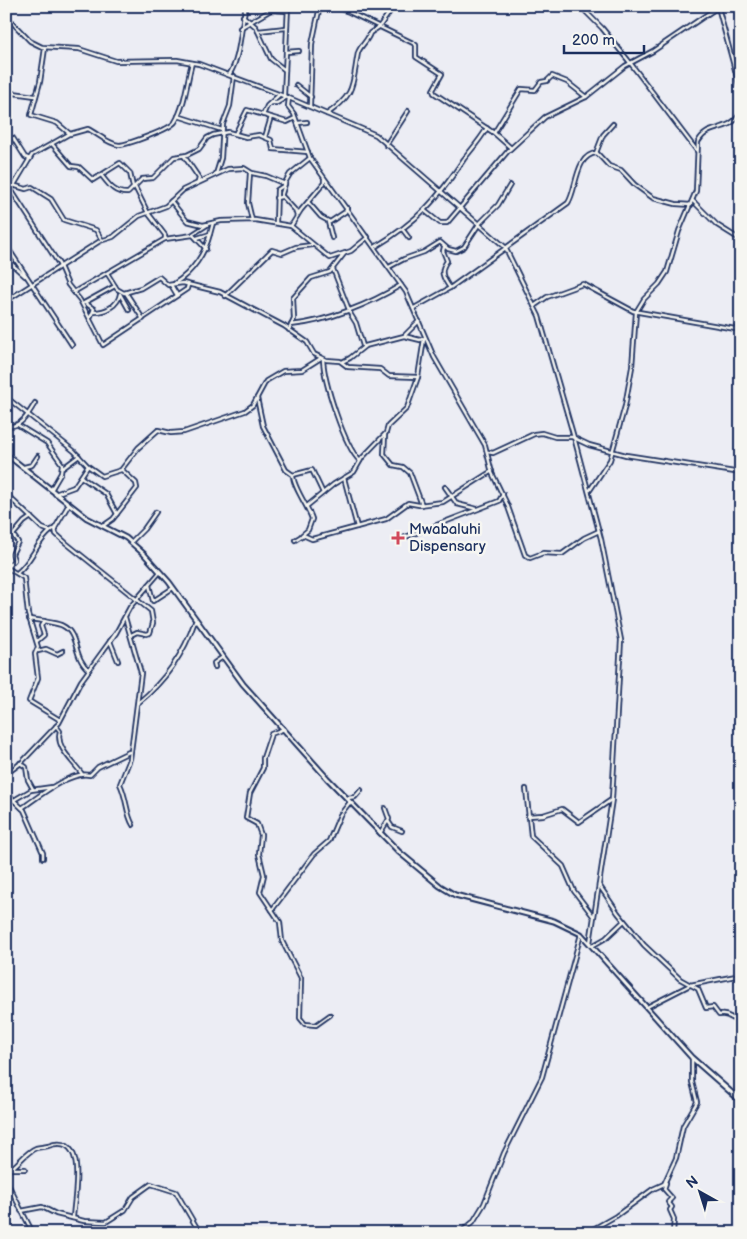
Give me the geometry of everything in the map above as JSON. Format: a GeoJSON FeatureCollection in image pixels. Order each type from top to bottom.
{"type":"FeatureCollection","features":[{"type":"Feature","properties":{"kind":"street"},"geometry":{"type":"LineString","coordinates":[[229,75],[236,63],[240,28],[246,6]]}},
{"type":"Feature","properties":{"kind":"street"},"geometry":{"type":"LineString","coordinates":[[288,6],[286,28],[287,97],[289,107],[296,118],[310,158],[402,285],[427,336],[434,357],[481,436],[488,452],[492,471],[503,494],[517,536],[528,558],[543,553],[562,554],[584,538],[599,531]]}},
{"type":"Feature","properties":{"kind":"street"},"geometry":{"type":"LineString","coordinates":[[310,106],[312,44],[320,6]]}},
{"type":"Feature","properties":{"kind":"street"},"geometry":{"type":"LineString","coordinates":[[332,6],[349,12],[416,45],[416,57],[442,74],[433,90],[434,93],[487,128],[511,148]]}},
{"type":"Feature","properties":{"kind":"street"},"geometry":{"type":"LineString","coordinates":[[327,114],[350,95],[359,50],[368,41],[370,33],[379,27],[394,6]]}},
{"type":"Feature","properties":{"kind":"street"},"geometry":{"type":"LineString","coordinates":[[580,6],[602,28],[697,151]]}},
{"type":"Feature","properties":{"kind":"street"},"geometry":{"type":"LineString","coordinates":[[425,211],[443,224],[460,208],[511,148],[545,117],[586,98],[630,63],[653,51],[718,6],[741,92]]}},
{"type":"Feature","properties":{"kind":"street"},"geometry":{"type":"LineString","coordinates":[[240,28],[271,10],[288,11]]}},
{"type":"Feature","properties":{"kind":"street"},"geometry":{"type":"LineString","coordinates":[[6,16],[30,41],[45,48],[81,50],[116,61],[177,60],[192,63],[234,76],[372,133],[505,247],[543,328],[575,439],[577,454],[590,492],[620,626],[621,640],[612,799],[593,916],[591,945]]}},
{"type":"Feature","properties":{"kind":"street"},"geometry":{"type":"LineString","coordinates":[[243,16],[258,31],[271,59],[281,64],[286,70]]}},
{"type":"Feature","properties":{"kind":"street"},"geometry":{"type":"LineString","coordinates":[[258,31],[286,28]]}},
{"type":"Feature","properties":{"kind":"street"},"geometry":{"type":"LineString","coordinates":[[45,48],[30,113],[33,117],[57,123],[70,134]]}},
{"type":"Feature","properties":{"kind":"street"},"geometry":{"type":"LineString","coordinates":[[286,52],[299,50]]}},
{"type":"Feature","properties":{"kind":"street"},"geometry":{"type":"LineString","coordinates":[[14,185],[34,154],[70,134],[88,129],[110,142],[120,145],[169,128],[178,116],[192,63]]}},
{"type":"Feature","properties":{"kind":"street"},"geometry":{"type":"LineString","coordinates":[[216,174],[221,158],[223,132],[230,106],[234,76]]}},
{"type":"Feature","properties":{"kind":"street"},"geometry":{"type":"LineString","coordinates":[[494,133],[521,88],[535,90],[541,82],[547,81],[552,76],[567,82],[586,98]]}},
{"type":"Feature","properties":{"kind":"street"},"geometry":{"type":"LineString","coordinates":[[296,86],[310,97]]}},
{"type":"Feature","properties":{"kind":"street"},"geometry":{"type":"LineString","coordinates":[[6,92],[35,96]]}},
{"type":"Feature","properties":{"kind":"street"},"geometry":{"type":"LineString","coordinates":[[264,115],[270,103],[279,95]]}},
{"type":"Feature","properties":{"kind":"street"},"geometry":{"type":"LineString","coordinates":[[270,103],[277,103],[287,97]]}},
{"type":"Feature","properties":{"kind":"street"},"geometry":{"type":"LineString","coordinates":[[235,134],[246,110],[287,122],[296,118]]}},
{"type":"Feature","properties":{"kind":"street"},"geometry":{"type":"LineString","coordinates":[[386,145],[408,111]]}},
{"type":"Feature","properties":{"kind":"street"},"geometry":{"type":"LineString","coordinates":[[590,492],[609,462],[612,452],[631,373],[636,312],[644,299],[659,284],[667,272],[678,231],[693,201],[697,186],[698,142],[702,135],[713,129],[729,126],[741,113]]}},
{"type":"Feature","properties":{"kind":"street"},"geometry":{"type":"LineString","coordinates":[[178,116],[223,132],[265,137],[271,141],[273,149],[308,152]]}},
{"type":"Feature","properties":{"kind":"street"},"geometry":{"type":"LineString","coordinates":[[265,137],[271,117]]}},
{"type":"Feature","properties":{"kind":"street"},"geometry":{"type":"LineString","coordinates":[[298,123],[307,122]]}},
{"type":"Feature","properties":{"kind":"street"},"geometry":{"type":"LineString","coordinates":[[414,308],[450,288],[568,203],[572,197],[581,165],[586,158],[596,153],[604,134],[613,124]]}},
{"type":"Feature","properties":{"kind":"street"},"geometry":{"type":"LineString","coordinates":[[375,247],[403,230],[425,211],[487,128]]}},
{"type":"Feature","properties":{"kind":"street"},"geometry":{"type":"LineString","coordinates":[[102,176],[112,189],[121,193],[130,192],[142,179],[153,178],[174,157],[184,156],[201,147],[209,137],[223,132]]}},
{"type":"Feature","properties":{"kind":"street"},"geometry":{"type":"LineString","coordinates":[[13,138],[25,157],[30,159]]}},
{"type":"Feature","properties":{"kind":"street"},"geometry":{"type":"LineString","coordinates":[[52,144],[71,166],[79,167],[91,179],[102,176],[117,163],[120,163],[130,173],[134,187],[148,212],[165,235],[165,239]]}},
{"type":"Feature","properties":{"kind":"street"},"geometry":{"type":"LineString","coordinates":[[596,153],[609,166],[621,170],[635,185],[653,198],[676,204],[691,205]]}},
{"type":"Feature","properties":{"kind":"street"},"geometry":{"type":"LineString","coordinates":[[184,156],[199,178],[198,183]]}},
{"type":"Feature","properties":{"kind":"street"},"geometry":{"type":"LineString","coordinates":[[282,196],[290,174],[310,158]]}},
{"type":"Feature","properties":{"kind":"street"},"geometry":{"type":"LineString","coordinates":[[6,301],[102,241],[113,237],[148,212],[163,208],[176,196],[216,174],[234,168],[244,168],[285,184]]}},
{"type":"Feature","properties":{"kind":"street"},"geometry":{"type":"LineString","coordinates":[[249,171],[248,202],[252,220]]}},
{"type":"Feature","properties":{"kind":"street"},"geometry":{"type":"LineString","coordinates":[[292,226],[324,183],[324,178]]}},
{"type":"Feature","properties":{"kind":"street"},"geometry":{"type":"LineString","coordinates":[[7,183],[26,189],[32,187],[51,199],[64,220],[96,230],[102,241]]}},
{"type":"Feature","properties":{"kind":"street"},"geometry":{"type":"LineString","coordinates":[[7,183],[80,300],[103,345],[187,289],[188,284]]}},
{"type":"Feature","properties":{"kind":"street"},"geometry":{"type":"LineString","coordinates":[[324,183],[329,183]]}},
{"type":"Feature","properties":{"kind":"street"},"geometry":{"type":"LineString","coordinates":[[276,223],[276,190],[285,184]]}},
{"type":"Feature","properties":{"kind":"street"},"geometry":{"type":"LineString","coordinates":[[389,267],[424,252],[439,242],[455,251],[464,247],[479,224],[492,213],[510,185]]}},
{"type":"Feature","properties":{"kind":"street"},"geometry":{"type":"LineString","coordinates":[[276,198],[282,196]]}},
{"type":"Feature","properties":{"kind":"street"},"geometry":{"type":"LineString","coordinates":[[282,196],[298,216]]}},
{"type":"Feature","properties":{"kind":"street"},"geometry":{"type":"LineString","coordinates":[[171,201],[187,221],[207,225]]}},
{"type":"Feature","properties":{"kind":"street"},"geometry":{"type":"LineString","coordinates":[[693,201],[717,225],[741,240]]}},
{"type":"Feature","properties":{"kind":"street"},"geometry":{"type":"LineString","coordinates":[[308,202],[328,222],[332,238]]}},
{"type":"Feature","properties":{"kind":"street"},"geometry":{"type":"LineString","coordinates":[[328,222],[334,221],[347,208]]}},
{"type":"Feature","properties":{"kind":"street"},"geometry":{"type":"LineString","coordinates":[[345,212],[350,212]]}},
{"type":"Feature","properties":{"kind":"street"},"geometry":{"type":"LineString","coordinates":[[74,292],[165,239],[191,234],[212,224],[252,220],[292,226],[328,258],[344,253],[368,237]]}},
{"type":"Feature","properties":{"kind":"street"},"geometry":{"type":"LineString","coordinates":[[173,284],[191,271],[198,257],[206,249],[212,224]]}},
{"type":"Feature","properties":{"kind":"street"},"geometry":{"type":"LineString","coordinates":[[403,230],[409,238]]}},
{"type":"Feature","properties":{"kind":"street"},"geometry":{"type":"LineString","coordinates":[[191,234],[206,249]]}},
{"type":"Feature","properties":{"kind":"street"},"geometry":{"type":"LineString","coordinates":[[197,238],[210,234]]}},
{"type":"Feature","properties":{"kind":"street"},"geometry":{"type":"LineString","coordinates":[[6,245],[72,345]]}},
{"type":"Feature","properties":{"kind":"street"},"geometry":{"type":"LineString","coordinates":[[226,296],[272,250],[282,253],[313,245]]}},
{"type":"Feature","properties":{"kind":"street"},"geometry":{"type":"LineString","coordinates":[[444,246],[442,251],[447,261],[443,267],[442,277],[450,288]]}},
{"type":"Feature","properties":{"kind":"street"},"geometry":{"type":"LineString","coordinates":[[289,330],[294,317],[293,298],[308,280],[328,273],[344,253]]}},
{"type":"Feature","properties":{"kind":"street"},"geometry":{"type":"LineString","coordinates":[[6,259],[26,276]]}},
{"type":"Feature","properties":{"kind":"street"},"geometry":{"type":"LineString","coordinates":[[333,268],[356,323],[363,346]]}},
{"type":"Feature","properties":{"kind":"street"},"geometry":{"type":"LineString","coordinates":[[107,273],[129,310]]}},
{"type":"Feature","properties":{"kind":"street"},"geometry":{"type":"LineString","coordinates":[[119,292],[126,293],[142,288],[159,277],[167,285],[188,284],[220,292],[289,330],[307,342],[314,354],[322,358],[342,362],[348,367],[380,369],[392,377],[418,377]]}},
{"type":"Feature","properties":{"kind":"street"},"geometry":{"type":"LineString","coordinates":[[173,284],[177,295]]}},
{"type":"Feature","properties":{"kind":"street"},"geometry":{"type":"LineString","coordinates":[[534,306],[547,297],[583,284],[613,302],[636,312],[741,330]]}},
{"type":"Feature","properties":{"kind":"street"},"geometry":{"type":"LineString","coordinates":[[291,325],[349,309],[385,295],[402,285]]}},
{"type":"Feature","properties":{"kind":"street"},"geometry":{"type":"LineString","coordinates":[[84,303],[115,286]]}},
{"type":"Feature","properties":{"kind":"street"},"geometry":{"type":"LineString","coordinates":[[90,318],[94,312],[113,306],[119,300],[119,292]]}},
{"type":"Feature","properties":{"kind":"street"},"geometry":{"type":"LineString","coordinates":[[126,293],[142,319]]}},
{"type":"Feature","properties":{"kind":"street"},"geometry":{"type":"LineString","coordinates":[[80,300],[93,308],[94,312]]}},
{"type":"Feature","properties":{"kind":"street"},"geometry":{"type":"LineString","coordinates":[[405,336],[419,320]]}},
{"type":"Feature","properties":{"kind":"street"},"geometry":{"type":"LineString","coordinates":[[342,362],[350,358],[363,346],[405,336],[424,339]]}},
{"type":"Feature","properties":{"kind":"street"},"geometry":{"type":"LineString","coordinates":[[422,505],[410,473],[403,467],[394,466],[384,454],[385,434],[388,425],[407,408],[418,377],[424,339],[427,336]]}},
{"type":"Feature","properties":{"kind":"street"},"geometry":{"type":"LineString","coordinates":[[6,396],[102,476],[122,469],[138,448],[158,430],[177,433],[211,424],[245,411],[253,405],[264,384],[282,372],[302,370],[322,358]]}},
{"type":"Feature","properties":{"kind":"street"},"geometry":{"type":"LineString","coordinates":[[322,358],[326,380],[339,423],[355,457],[360,461]]}},
{"type":"Feature","properties":{"kind":"street"},"geometry":{"type":"LineString","coordinates":[[257,398],[263,426],[286,470],[293,475],[294,482],[312,520],[308,530],[295,540]]}},
{"type":"Feature","properties":{"kind":"street"},"geometry":{"type":"LineString","coordinates":[[18,425],[35,403]]}},
{"type":"Feature","properties":{"kind":"street"},"geometry":{"type":"LineString","coordinates":[[6,430],[10,426],[18,425],[47,443],[63,468]]}},
{"type":"Feature","properties":{"kind":"street"},"geometry":{"type":"LineString","coordinates":[[488,452],[493,453],[538,433],[575,439],[612,452],[741,473]]}},
{"type":"Feature","properties":{"kind":"street"},"geometry":{"type":"LineString","coordinates":[[307,506],[354,472],[360,461],[385,434]]}},
{"type":"Feature","properties":{"kind":"street"},"geometry":{"type":"LineString","coordinates":[[6,454],[87,518],[131,542],[160,572],[222,657],[284,730],[346,798],[410,862],[455,895],[554,921],[581,934],[692,1058],[741,1101]]}},
{"type":"Feature","properties":{"kind":"street"},"geometry":{"type":"LineString","coordinates":[[22,467],[32,465],[38,456]]}},
{"type":"Feature","properties":{"kind":"street"},"geometry":{"type":"LineString","coordinates":[[51,490],[63,468],[79,456]]}},
{"type":"Feature","properties":{"kind":"street"},"geometry":{"type":"LineString","coordinates":[[55,494],[74,487],[88,466]]}},
{"type":"Feature","properties":{"kind":"street"},"geometry":{"type":"LineString","coordinates":[[103,526],[118,514],[137,486],[122,469]]}},
{"type":"Feature","properties":{"kind":"street"},"geometry":{"type":"LineString","coordinates":[[293,475],[312,470],[323,493]]}},
{"type":"Feature","properties":{"kind":"street"},"geometry":{"type":"LineString","coordinates":[[301,536],[310,540],[386,519],[405,504],[422,505],[441,502],[492,471]]}},
{"type":"Feature","properties":{"kind":"street"},"geometry":{"type":"LineString","coordinates":[[81,476],[106,494],[118,514]]}},
{"type":"Feature","properties":{"kind":"street"},"geometry":{"type":"LineString","coordinates":[[344,478],[357,527]]}},
{"type":"Feature","properties":{"kind":"street"},"geometry":{"type":"LineString","coordinates":[[445,488],[458,505],[478,510]]}},
{"type":"Feature","properties":{"kind":"street"},"geometry":{"type":"LineString","coordinates":[[403,538],[499,501],[503,494]]}},
{"type":"Feature","properties":{"kind":"street"},"geometry":{"type":"LineString","coordinates":[[7,495],[43,529],[54,529]]}},
{"type":"Feature","properties":{"kind":"street"},"geometry":{"type":"LineString","coordinates":[[17,573],[28,564],[46,535],[54,529],[69,504]]}},
{"type":"Feature","properties":{"kind":"street"},"geometry":{"type":"LineString","coordinates":[[131,542],[144,529],[156,512]]}},
{"type":"Feature","properties":{"kind":"street"},"geometry":{"type":"LineString","coordinates":[[13,535],[31,517]]}},
{"type":"Feature","properties":{"kind":"street"},"geometry":{"type":"LineString","coordinates":[[54,529],[56,534],[151,611],[152,629],[147,634],[137,632],[131,635]]}},
{"type":"Feature","properties":{"kind":"street"},"geometry":{"type":"LineString","coordinates":[[6,532],[13,535],[18,542],[12,555],[14,560],[7,567],[24,578],[29,619],[37,641],[38,678],[30,702],[60,720]]}},
{"type":"Feature","properties":{"kind":"street"},"geometry":{"type":"LineString","coordinates":[[46,535],[56,534]]}},
{"type":"Feature","properties":{"kind":"street"},"geometry":{"type":"LineString","coordinates":[[6,774],[20,763],[56,726],[89,670],[136,600],[160,572]]}},
{"type":"Feature","properties":{"kind":"street"},"geometry":{"type":"LineString","coordinates":[[150,585],[153,601],[173,588]]}},
{"type":"Feature","properties":{"kind":"street"},"geometry":{"type":"LineString","coordinates":[[125,617],[140,670],[138,703],[130,752],[124,777],[120,784],[126,796],[128,815],[133,825]]}},
{"type":"Feature","properties":{"kind":"street"},"geometry":{"type":"LineString","coordinates":[[29,619],[65,627],[73,638],[80,663],[89,670]]}},
{"type":"Feature","properties":{"kind":"street"},"geometry":{"type":"LineString","coordinates":[[138,703],[156,688],[178,660],[188,642],[195,620]]}},
{"type":"Feature","properties":{"kind":"street"},"geometry":{"type":"LineString","coordinates":[[37,641],[44,635],[42,626],[44,621]]}},
{"type":"Feature","properties":{"kind":"street"},"geometry":{"type":"LineString","coordinates":[[110,640],[118,661]]}},
{"type":"Feature","properties":{"kind":"street"},"geometry":{"type":"LineString","coordinates":[[36,652],[46,649],[57,654],[63,651]]}},
{"type":"Feature","properties":{"kind":"street"},"geometry":{"type":"LineString","coordinates":[[215,666],[214,663],[222,657]]}},
{"type":"Feature","properties":{"kind":"street"},"geometry":{"type":"LineString","coordinates":[[56,726],[60,731],[59,738],[65,752],[82,774]]}},
{"type":"Feature","properties":{"kind":"street"},"geometry":{"type":"LineString","coordinates":[[284,730],[272,734],[263,758],[263,768],[250,793],[246,816],[248,821],[257,824],[260,834],[259,852],[264,875],[260,892],[281,925],[281,938],[289,958],[301,978],[300,1019],[305,1024],[316,1025],[330,1015]]}},
{"type":"Feature","properties":{"kind":"street"},"geometry":{"type":"LineString","coordinates":[[22,808],[52,787],[82,774],[90,775],[98,767],[130,752]]}},
{"type":"Feature","properties":{"kind":"street"},"geometry":{"type":"LineString","coordinates":[[20,763],[26,767],[28,780],[33,789]]}},
{"type":"Feature","properties":{"kind":"street"},"geometry":{"type":"LineString","coordinates":[[14,800],[33,789],[52,787]]}},
{"type":"Feature","properties":{"kind":"street"},"geometry":{"type":"LineString","coordinates":[[526,789],[531,836],[563,866],[574,891],[593,916]]}},
{"type":"Feature","properties":{"kind":"street"},"geometry":{"type":"LineString","coordinates":[[346,798],[353,797],[361,790]]}},
{"type":"Feature","properties":{"kind":"street"},"geometry":{"type":"LineString","coordinates":[[6,793],[22,808],[43,853],[43,858]]}},
{"type":"Feature","properties":{"kind":"street"},"geometry":{"type":"LineString","coordinates":[[528,816],[543,815],[562,809],[578,822],[612,799]]}},
{"type":"Feature","properties":{"kind":"street"},"geometry":{"type":"LineString","coordinates":[[272,910],[314,854],[329,841],[336,822],[350,802]]}},
{"type":"Feature","properties":{"kind":"street"},"geometry":{"type":"LineString","coordinates":[[385,808],[392,827],[402,831]]}},
{"type":"Feature","properties":{"kind":"street"},"geometry":{"type":"LineString","coordinates":[[380,833],[388,820]]}},
{"type":"Feature","properties":{"kind":"street"},"geometry":{"type":"LineString","coordinates":[[598,884],[624,921],[680,979],[698,989],[706,1008],[714,1007],[718,1015],[725,1014],[736,1020],[741,1026]]}},
{"type":"Feature","properties":{"kind":"street"},"geometry":{"type":"LineString","coordinates":[[591,945],[606,938],[624,921]]}},
{"type":"Feature","properties":{"kind":"street"},"geometry":{"type":"LineString","coordinates":[[460,1233],[472,1222],[484,1204],[504,1153],[542,1077],[581,942],[581,934]]}},
{"type":"Feature","properties":{"kind":"street"},"geometry":{"type":"LineString","coordinates":[[646,1008],[690,985],[741,975]]}},
{"type":"Feature","properties":{"kind":"street"},"geometry":{"type":"LineString","coordinates":[[673,1233],[673,1217],[670,1210],[672,1207],[668,1202],[672,1198],[664,1189],[681,1140],[683,1126],[697,1102],[692,1082],[692,1058]]}},
{"type":"Feature","properties":{"kind":"street"},"geometry":{"type":"LineString","coordinates":[[6,1172],[25,1155],[37,1148],[61,1142],[69,1147],[75,1164],[77,1181],[73,1218]]}},
{"type":"Feature","properties":{"kind":"street"},"geometry":{"type":"LineString","coordinates":[[11,1169],[25,1169]]}},
{"type":"Feature","properties":{"kind":"street"},"geometry":{"type":"LineString","coordinates":[[6,1180],[33,1233]]}},
{"type":"Feature","properties":{"kind":"street"},"geometry":{"type":"LineString","coordinates":[[586,1233],[616,1216],[667,1181]]}},
{"type":"Feature","properties":{"kind":"street"},"geometry":{"type":"LineString","coordinates":[[21,1211],[42,1207],[56,1214],[86,1222],[106,1222],[125,1210],[135,1195],[151,1184],[176,1192],[200,1233]]}},
{"type":"Feature","properties":{"kind":"place","name":"Mwabaluhi Dispensary"},"geometry":{"type":"Point","coordinates":[398,538]}}]}
